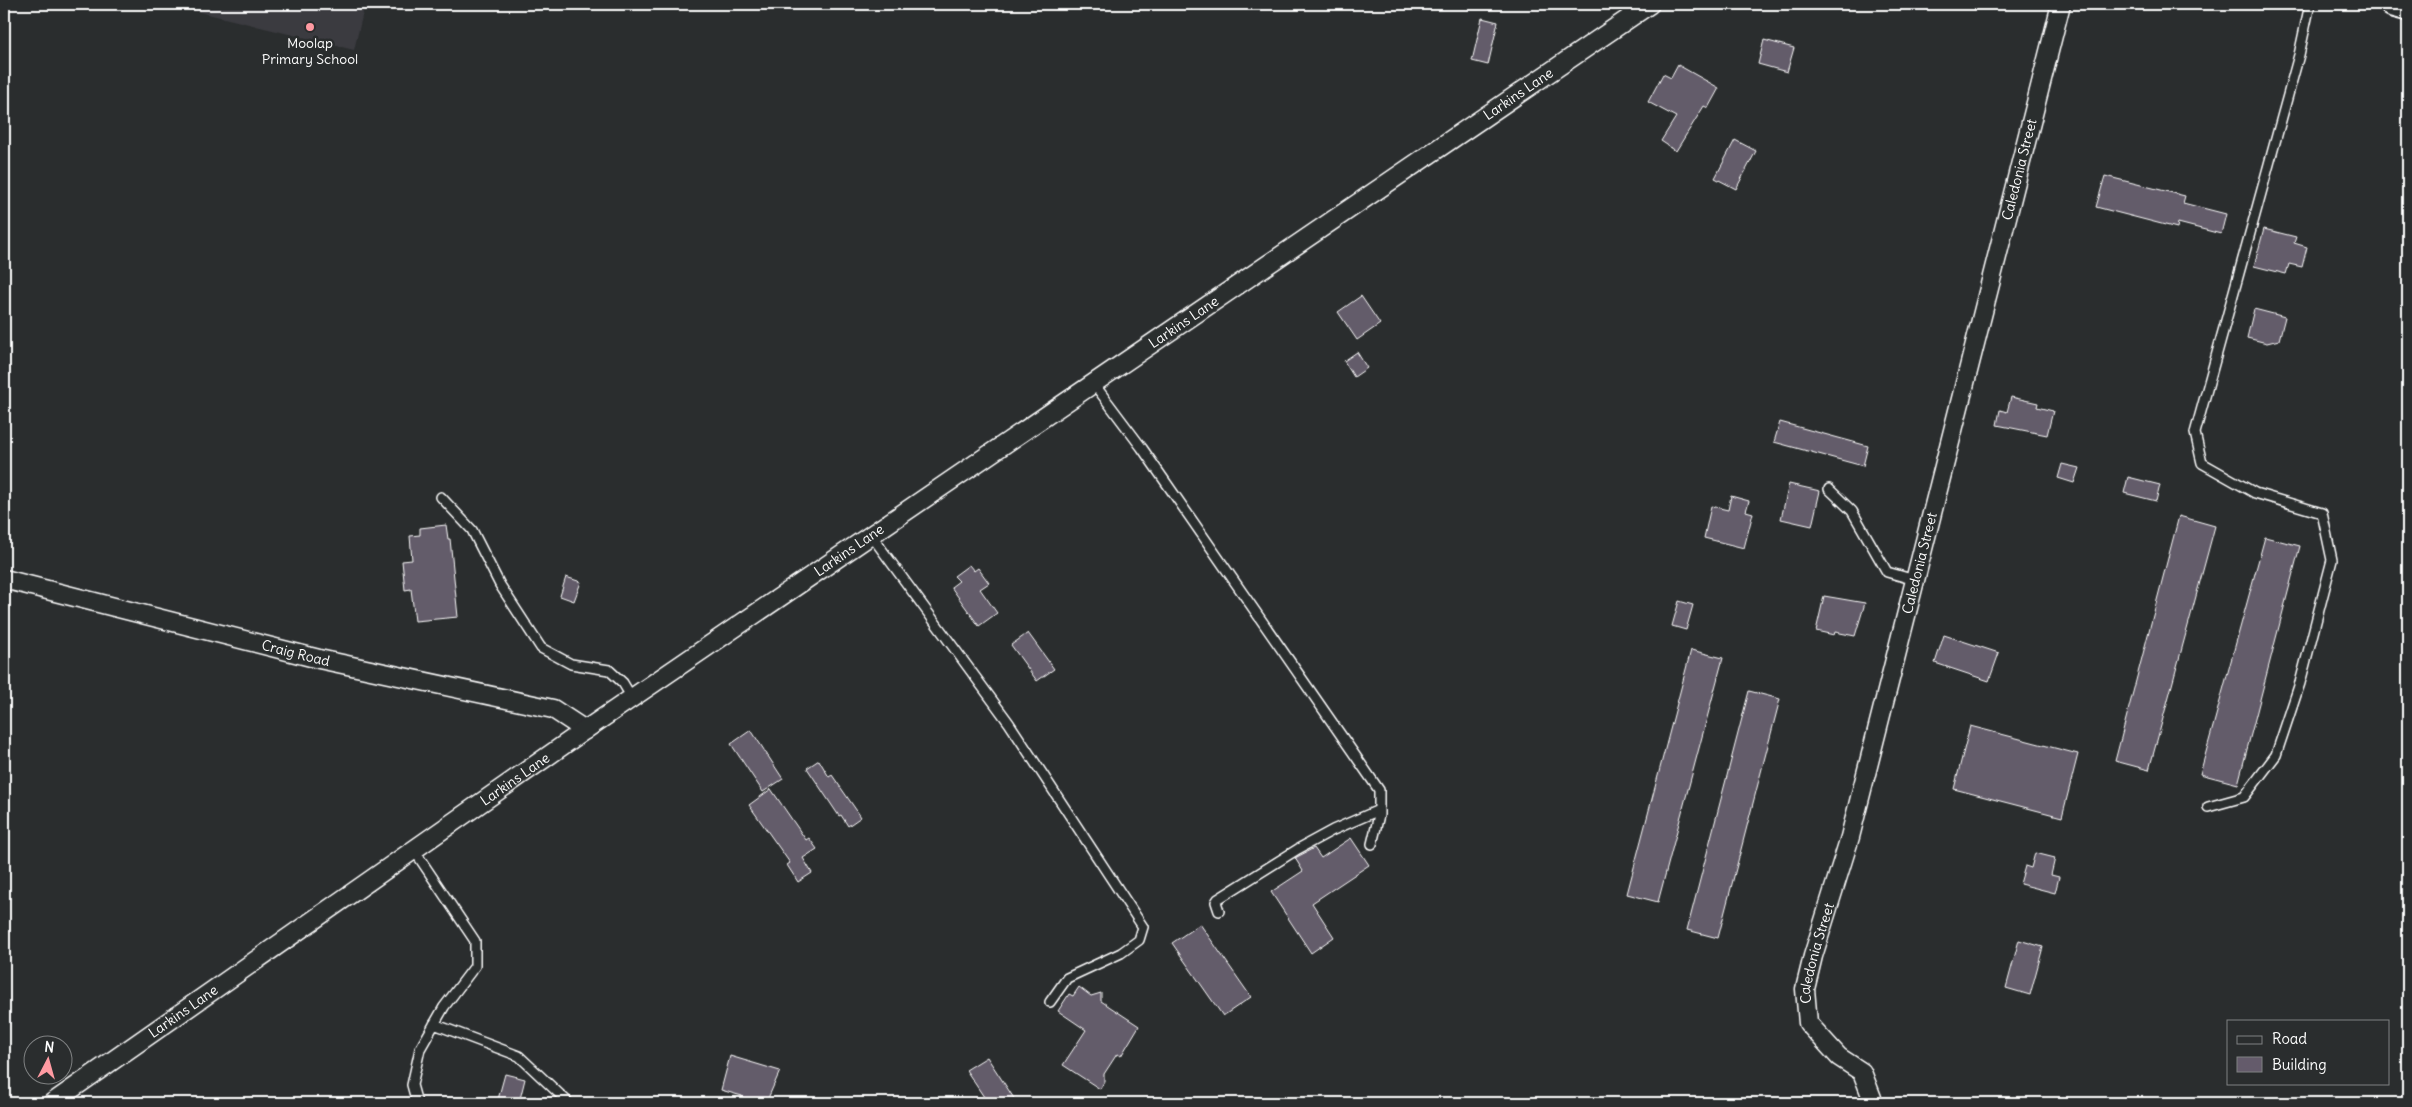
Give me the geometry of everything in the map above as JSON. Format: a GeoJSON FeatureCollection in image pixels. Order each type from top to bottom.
{"type":"FeatureCollection","features":[{"type":"Feature","properties":{"kind":"main road"},"geometry":{"type":"LineString","coordinates":[[2393,4],[2408,8]]}},
{"type":"Feature","properties":{"kind":"street","name":"Larkins Lane"},"geometry":{"type":"LineString","coordinates":[[52,1103],[585,730],[1650,4]]}},
{"type":"Feature","properties":{"kind":"street","name":"Caledonia Street"},"geometry":{"type":"LineString","coordinates":[[1871,1100],[1862,1072],[1839,1057],[1808,1023],[1805,989],[1813,956],[1850,837],[2061,4]]}},
{"type":"Feature","properties":{"kind":"street","name":"Craig Road"},"geometry":{"type":"LineString","coordinates":[[4,579],[319,659],[553,709],[585,730]]}},
{"type":"Feature","properties":{"kind":"lane"},"geometry":{"type":"LineString","coordinates":[[2208,807],[2244,797],[2276,755],[2300,683],[2332,560],[2322,513],[2255,493],[2202,463],[2195,433],[2300,55],[2310,4]]}},
{"type":"Feature","properties":{"kind":"lane"},"geometry":{"type":"LineString","coordinates":[[1094,384],[1142,448],[1379,790],[1379,810],[1372,844]]}},
{"type":"Feature","properties":{"kind":"lane"},"geometry":{"type":"LineString","coordinates":[[1829,489],[1852,511],[1888,572],[1915,580]]}},
{"type":"Feature","properties":{"kind":"lane"},"geometry":{"type":"LineString","coordinates":[[441,497],[472,530],[500,585],[541,648],[571,664],[609,670],[623,682],[632,698]]}},
{"type":"Feature","properties":{"kind":"lane"},"geometry":{"type":"LineString","coordinates":[[871,535],[1009,723],[1142,927],[1139,940],[1121,953],[1067,978],[1050,1002]]}},
{"type":"Feature","properties":{"kind":"lane"},"geometry":{"type":"LineString","coordinates":[[1219,911],[1216,902],[1218,899],[1298,849],[1333,830],[1379,810]]}},
{"type":"Feature","properties":{"kind":"lane"},"geometry":{"type":"LineString","coordinates":[[414,850],[475,941],[474,966],[434,1024],[420,1049],[412,1085],[417,1103]]}},
{"type":"Feature","properties":{"kind":"lane"},"geometry":{"type":"LineString","coordinates":[[434,1024],[519,1056],[569,1103]]}},
{"type":"Feature","properties":{"kind":"shaded area","name":"Moolap Primary School"},"geometry":{"type":"Polygon","coordinates":[[[167,4],[365,4],[354,50],[167,4]]]}},
{"type":"Feature","properties":{"kind":"building"},"geometry":{"type":"Polygon","coordinates":[[[1482,18],[1498,22],[1488,65],[1472,61],[1482,18]]]}},
{"type":"Feature","properties":{"kind":"building"},"geometry":{"type":"Polygon","coordinates":[[[1764,40],[1794,48],[1787,72],[1758,64],[1764,40]]]}},
{"type":"Feature","properties":{"kind":"building"},"geometry":{"type":"Polygon","coordinates":[[[1678,65],[1719,88],[1708,108],[1704,106],[1676,151],[1661,141],[1676,117],[1648,102],[1663,74],[1671,78],[1678,65]]]}},
{"type":"Feature","properties":{"kind":"building"},"geometry":{"type":"Polygon","coordinates":[[[1735,140],[1756,151],[1736,189],[1715,178],[1735,140]]]}},
{"type":"Feature","properties":{"kind":"building"},"geometry":{"type":"Polygon","coordinates":[[[2105,176],[2185,196],[2183,203],[2226,214],[2221,234],[2178,223],[2177,228],[2096,207],[2105,176]]]}},
{"type":"Feature","properties":{"kind":"building"},"geometry":{"type":"Polygon","coordinates":[[[2264,229],[2296,237],[2294,243],[2307,247],[2302,267],[2289,264],[2286,274],[2254,266],[2264,229]]]}},
{"type":"Feature","properties":{"kind":"building"},"geometry":{"type":"Polygon","coordinates":[[[1361,296],[1380,324],[1357,340],[1338,312],[1361,296]]]}},
{"type":"Feature","properties":{"kind":"building"},"geometry":{"type":"Polygon","coordinates":[[[2254,309],[2285,317],[2279,340],[2267,343],[2247,338],[2254,309]]]}},
{"type":"Feature","properties":{"kind":"building"},"geometry":{"type":"Polygon","coordinates":[[[1357,352],[1367,368],[1354,377],[1344,361],[1357,352]]]}},
{"type":"Feature","properties":{"kind":"building"},"geometry":{"type":"Polygon","coordinates":[[[2011,397],[2038,403],[2037,407],[2053,411],[2047,435],[1997,425],[2000,410],[2007,412],[2011,397]]]}},
{"type":"Feature","properties":{"kind":"building"},"geometry":{"type":"Polygon","coordinates":[[[1780,422],[1868,446],[1863,466],[1774,442],[1780,422]]]}},
{"type":"Feature","properties":{"kind":"building"},"geometry":{"type":"Polygon","coordinates":[[[2062,464],[2079,468],[2074,483],[2058,478],[2062,464]]]}},
{"type":"Feature","properties":{"kind":"building"},"geometry":{"type":"Polygon","coordinates":[[[2128,477],[2160,485],[2156,501],[2124,493],[2128,477]]]}},
{"type":"Feature","properties":{"kind":"building"},"geometry":{"type":"Polygon","coordinates":[[[1789,484],[1820,491],[1812,526],[1781,519],[1789,484]]]}},
{"type":"Feature","properties":{"kind":"building"},"geometry":{"type":"Polygon","coordinates":[[[1731,496],[1749,501],[1746,511],[1753,513],[1744,548],[1704,538],[1711,506],[1728,510],[1731,496]]]}},
{"type":"Feature","properties":{"kind":"building"},"geometry":{"type":"Polygon","coordinates":[[[2179,516],[2215,526],[2149,770],[2115,761],[2179,516]]]}},
{"type":"Feature","properties":{"kind":"building"},"geometry":{"type":"Polygon","coordinates":[[[446,525],[448,539],[450,539],[458,617],[415,621],[411,589],[405,590],[402,561],[412,560],[410,536],[420,535],[420,528],[446,525]]]}},
{"type":"Feature","properties":{"kind":"building"},"geometry":{"type":"Polygon","coordinates":[[[2265,537],[2300,546],[2238,784],[2200,774],[2265,537]]]}},
{"type":"Feature","properties":{"kind":"building"},"geometry":{"type":"Polygon","coordinates":[[[969,565],[974,571],[978,568],[989,583],[980,589],[997,613],[979,626],[951,587],[959,581],[954,576],[969,565]]]}},
{"type":"Feature","properties":{"kind":"building"},"geometry":{"type":"Polygon","coordinates":[[[566,577],[581,582],[574,601],[560,596],[566,577]]]}},
{"type":"Feature","properties":{"kind":"building"},"geometry":{"type":"Polygon","coordinates":[[[1824,596],[1865,603],[1855,636],[1835,632],[1834,635],[1816,631],[1824,596]]]}},
{"type":"Feature","properties":{"kind":"building"},"geometry":{"type":"Polygon","coordinates":[[[1679,601],[1693,605],[1686,630],[1672,626],[1679,601]]]}},
{"type":"Feature","properties":{"kind":"building"},"geometry":{"type":"Polygon","coordinates":[[[1028,633],[1054,669],[1037,681],[1011,645],[1028,633]]]}},
{"type":"Feature","properties":{"kind":"building"},"geometry":{"type":"Polygon","coordinates":[[[1944,635],[1999,653],[1989,681],[1935,663],[1944,635]]]}},
{"type":"Feature","properties":{"kind":"building"},"geometry":{"type":"Polygon","coordinates":[[[1691,650],[1723,658],[1658,902],[1627,894],[1691,650]]]}},
{"type":"Feature","properties":{"kind":"building"},"geometry":{"type":"Polygon","coordinates":[[[1749,691],[1780,699],[1718,938],[1687,930],[1749,691]]]}},
{"type":"Feature","properties":{"kind":"building"},"geometry":{"type":"Polygon","coordinates":[[[1970,726],[2078,754],[2062,817],[1954,789],[1970,726]]]}},
{"type":"Feature","properties":{"kind":"building"},"geometry":{"type":"Polygon","coordinates":[[[751,730],[783,779],[763,792],[731,744],[751,730]]]}},
{"type":"Feature","properties":{"kind":"building"},"geometry":{"type":"Polygon","coordinates":[[[819,760],[829,777],[832,775],[861,817],[848,826],[841,815],[839,816],[807,768],[819,760]]]}},
{"type":"Feature","properties":{"kind":"building"},"geometry":{"type":"Polygon","coordinates":[[[771,789],[806,840],[809,838],[817,849],[803,858],[812,873],[798,882],[787,865],[790,863],[749,805],[771,789]]]}},
{"type":"Feature","properties":{"kind":"building"},"geometry":{"type":"Polygon","coordinates":[[[1351,838],[1369,865],[1312,903],[1334,937],[1311,953],[1271,892],[1303,871],[1295,858],[1314,848],[1321,858],[1351,838]]]}},
{"type":"Feature","properties":{"kind":"building"},"geometry":{"type":"Polygon","coordinates":[[[2035,853],[2055,858],[2051,875],[2059,877],[2055,893],[2020,884],[2025,866],[2031,868],[2035,853]]]}},
{"type":"Feature","properties":{"kind":"building"},"geometry":{"type":"Polygon","coordinates":[[[1200,924],[1251,997],[1223,1016],[1172,943],[1200,924]]]}},
{"type":"Feature","properties":{"kind":"building"},"geometry":{"type":"Polygon","coordinates":[[[2019,940],[2043,947],[2030,995],[2006,988],[2019,940]]]}},
{"type":"Feature","properties":{"kind":"building"},"geometry":{"type":"Polygon","coordinates":[[[1079,987],[1091,996],[1101,993],[1101,1001],[1139,1026],[1121,1056],[1117,1054],[1104,1074],[1104,1082],[1100,1089],[1063,1065],[1086,1030],[1058,1011],[1069,994],[1073,996],[1079,987]]]}},
{"type":"Feature","properties":{"kind":"building"},"geometry":{"type":"Polygon","coordinates":[[[730,1056],[780,1071],[766,1103],[741,1101],[742,1096],[721,1090],[730,1056]]]}},
{"type":"Feature","properties":{"kind":"building"},"geometry":{"type":"Polygon","coordinates":[[[987,1057],[1017,1103],[988,1103],[966,1070],[987,1057]]]}},
{"type":"Feature","properties":{"kind":"building"},"geometry":{"type":"Polygon","coordinates":[[[505,1074],[525,1079],[519,1103],[497,1103],[505,1074]]]}},
{"type":"Feature","properties":{"kind":"place","name":"Moolap Primary School"},"geometry":{"type":"Point","coordinates":[310,27]}}]}
